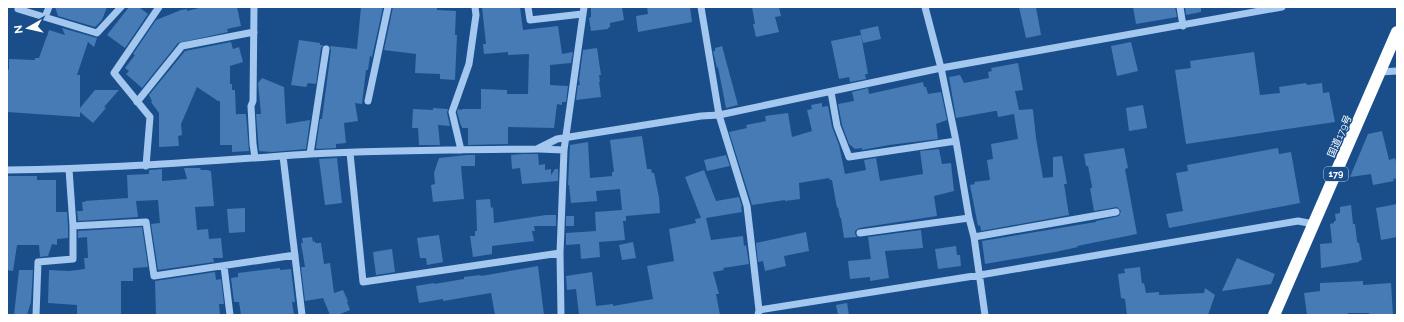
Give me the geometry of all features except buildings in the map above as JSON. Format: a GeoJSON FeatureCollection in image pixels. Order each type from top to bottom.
{"type":"FeatureCollection","features":[{"type":"Feature","properties":{"kind":"highway","name":"国道179号"},"geometry":{"type":"LineString","coordinates":[[1274,315],[1397,32]]}},
{"type":"Feature","properties":{"kind":"street"},"geometry":{"type":"LineString","coordinates":[[45,17],[49,7]]}},
{"type":"Feature","properties":{"kind":"street"},"geometry":{"type":"LineString","coordinates":[[18,8],[96,33],[121,7]]}},
{"type":"Feature","properties":{"kind":"street"},"geometry":{"type":"LineString","coordinates":[[146,166],[150,117],[114,74],[159,7]]}},
{"type":"Feature","properties":{"kind":"street"},"geometry":{"type":"LineString","coordinates":[[254,7],[253,101],[251,106],[255,158]]}},
{"type":"Feature","properties":{"kind":"street"},"geometry":{"type":"LineString","coordinates":[[368,101],[388,7]]}},
{"type":"Feature","properties":{"kind":"street"},"geometry":{"type":"LineString","coordinates":[[461,150],[452,112],[469,64],[476,15],[475,7]]}},
{"type":"Feature","properties":{"kind":"street"},"geometry":{"type":"LineString","coordinates":[[528,7],[530,20],[583,11],[564,150],[560,253],[561,315]]}},
{"type":"Feature","properties":{"kind":"street"},"geometry":{"type":"LineString","coordinates":[[701,7],[719,115],[747,206],[759,312],[1298,221],[1314,224]]}},
{"type":"Feature","properties":{"kind":"street"},"geometry":{"type":"LineString","coordinates":[[925,7],[941,68],[956,141],[974,237],[985,315]]}},
{"type":"Feature","properties":{"kind":"street"},"geometry":{"type":"LineString","coordinates":[[1180,7],[1183,26]]}},
{"type":"Feature","properties":{"kind":"street"},"geometry":{"type":"LineString","coordinates":[[537,149],[557,139],[566,137],[702,116],[719,115],[941,68],[1183,26],[1282,7]]}},
{"type":"Feature","properties":{"kind":"street"},"geometry":{"type":"LineString","coordinates":[[137,102],[182,46],[254,32]]}},
{"type":"Feature","properties":{"kind":"street"},"geometry":{"type":"LineString","coordinates":[[310,154],[326,49]]}},
{"type":"Feature","properties":{"kind":"street"},"geometry":{"type":"LineString","coordinates":[[1380,72],[1397,71]]}},
{"type":"Feature","properties":{"kind":"street"},"geometry":{"type":"LineString","coordinates":[[832,92],[837,126],[850,157],[956,141]]}},
{"type":"Feature","properties":{"kind":"street"},"geometry":{"type":"LineString","coordinates":[[7,170],[146,166],[310,154],[461,150],[564,150]]}},
{"type":"Feature","properties":{"kind":"street"},"geometry":{"type":"LineString","coordinates":[[350,153],[363,282],[560,253]]}},
{"type":"Feature","properties":{"kind":"street"},"geometry":{"type":"LineString","coordinates":[[283,156],[302,315]]}},
{"type":"Feature","properties":{"kind":"street"},"geometry":{"type":"LineString","coordinates":[[36,315],[38,262],[73,259],[70,169]]}},
{"type":"Feature","properties":{"kind":"street"},"geometry":{"type":"LineString","coordinates":[[974,237],[1116,212]]}},
{"type":"Feature","properties":{"kind":"street"},"geometry":{"type":"LineString","coordinates":[[860,233],[970,218]]}},
{"type":"Feature","properties":{"kind":"street"},"geometry":{"type":"LineString","coordinates":[[73,226],[146,222],[154,276],[295,255]]}},
{"type":"Feature","properties":{"kind":"street"},"geometry":{"type":"LineString","coordinates":[[224,266],[230,315]]}}]}
